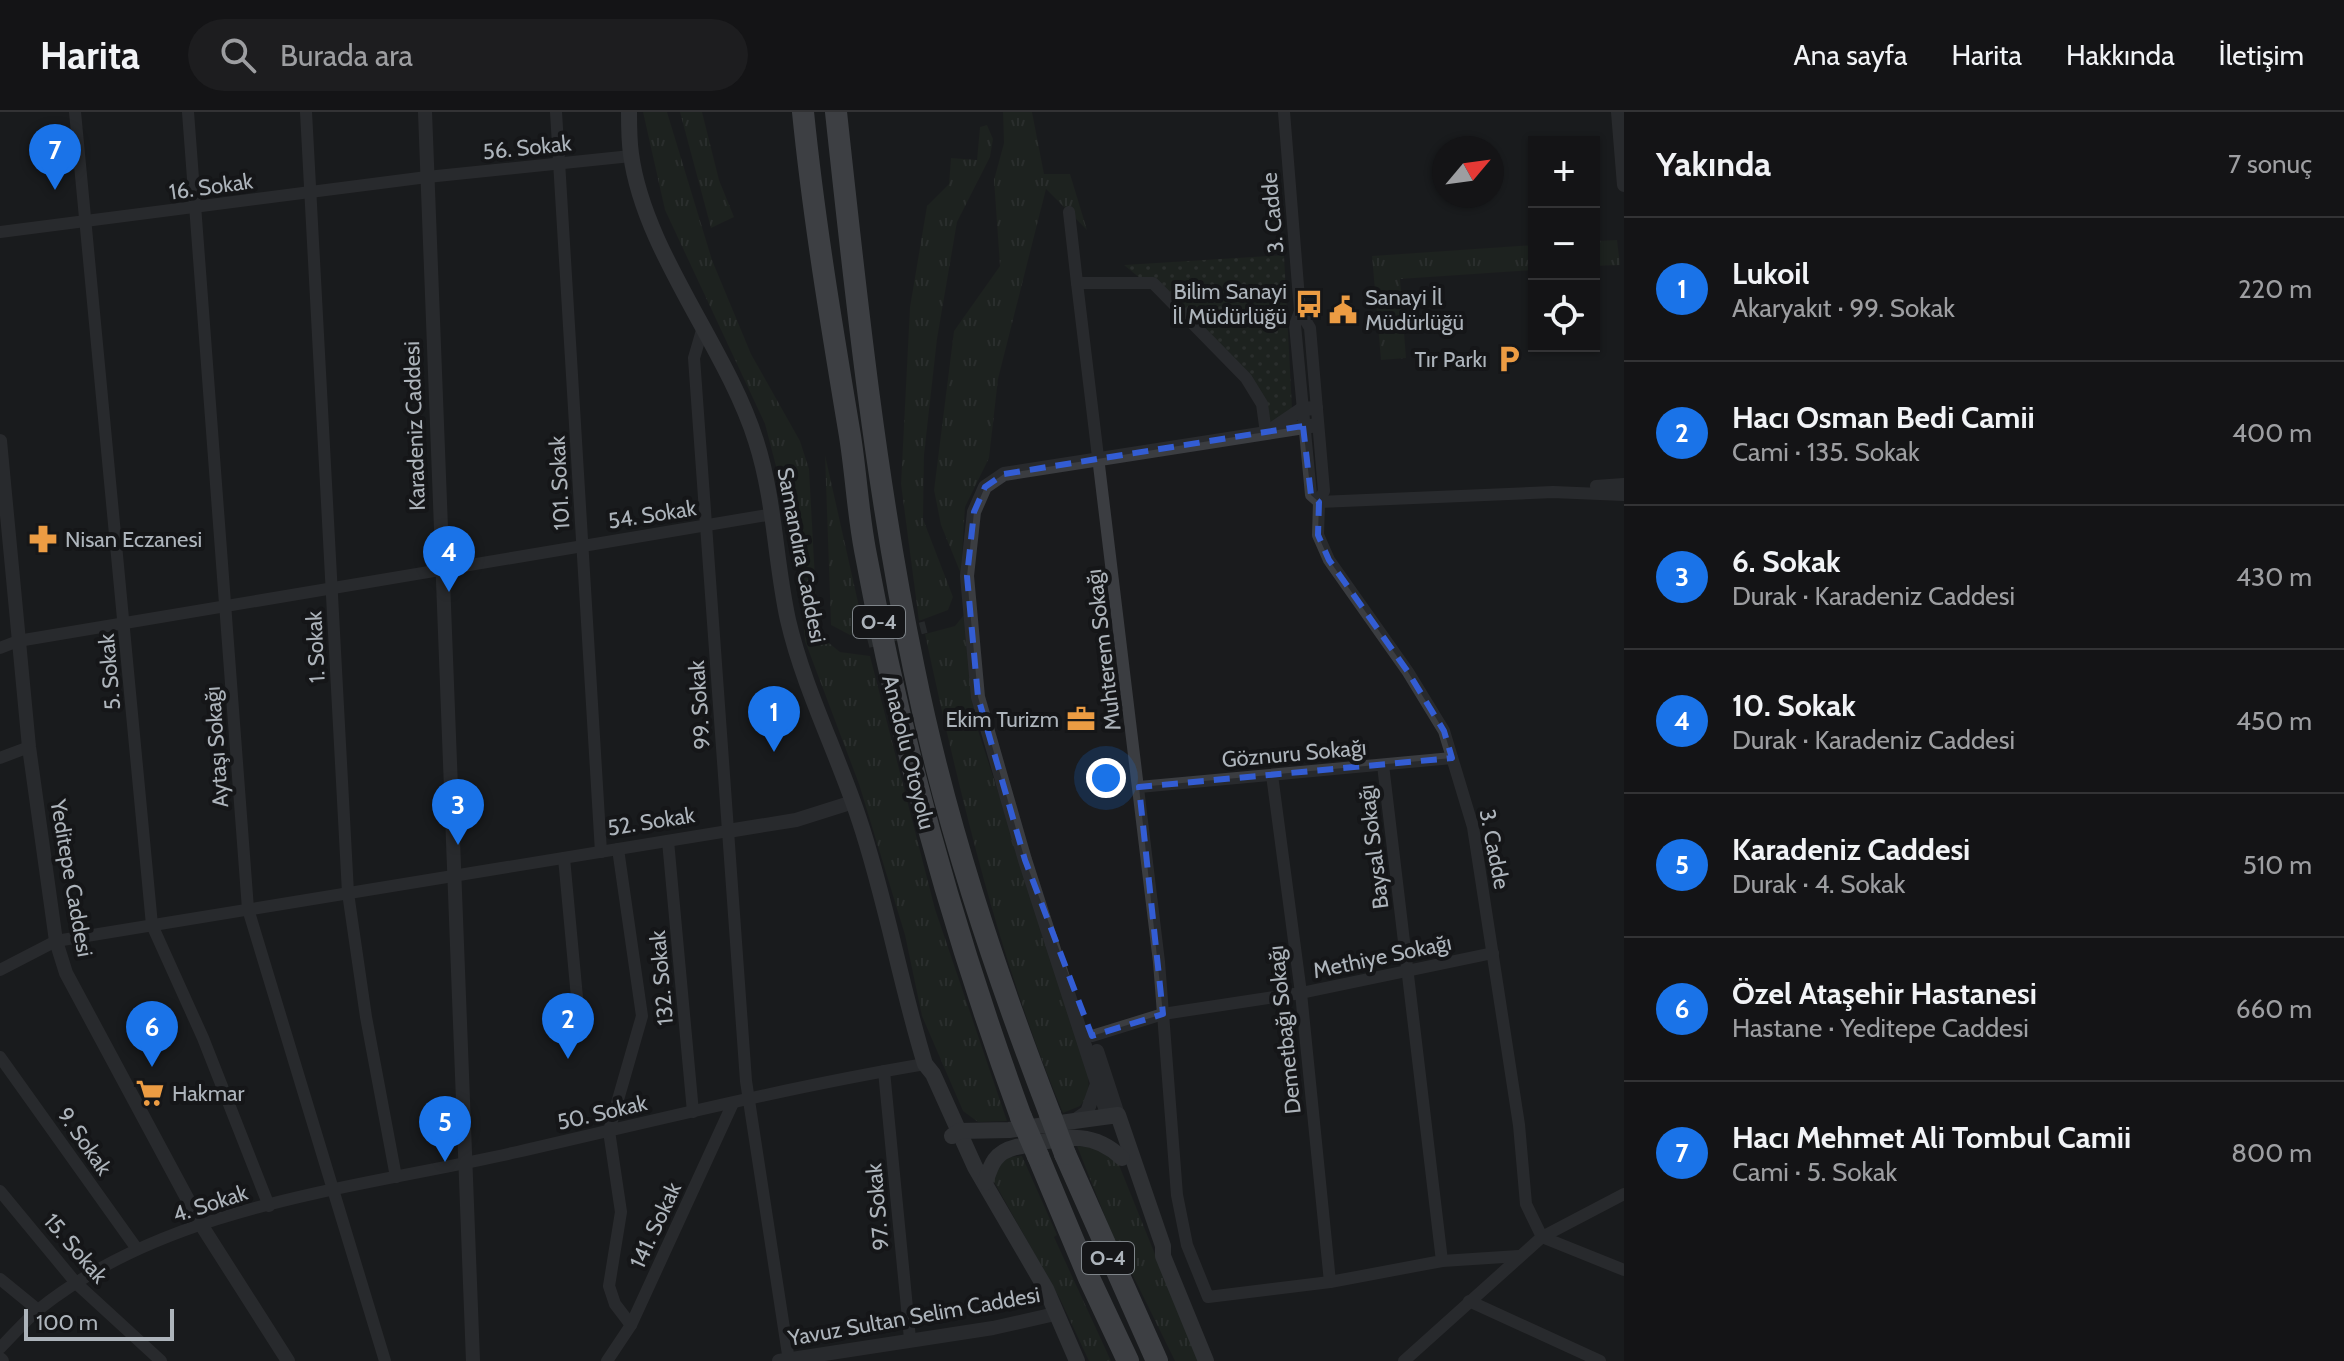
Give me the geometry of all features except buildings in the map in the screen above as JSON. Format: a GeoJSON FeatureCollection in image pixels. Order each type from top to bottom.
{"type":"FeatureCollection","features":[{"type":"Feature","properties":{"kind":"highway","name":"Anadolu Otoyolu"},"geometry":{"type":"LineString","coordinates":[[803,112],[812,194],[864,547],[890,675],[940,879],[977,998],[1021,1117],[1128,1361]]}},
{"type":"Feature","properties":{"kind":"highway","name":"Anadolu Otoyolu"},"geometry":{"type":"LineString","coordinates":[[836,112],[890,542],[937,770],[979,914],[1050,1114],[1157,1361]]}},
{"type":"Feature","properties":{"kind":"main road","name":"Samandıra Caddesi"},"geometry":{"type":"LineString","coordinates":[[629,112],[631,156],[650,220],[703,327],[729,371],[756,441],[773,514],[788,619],[814,703],[853,802],[925,1064],[948,1105],[958,1140],[1046,1289],[1077,1361]]}},
{"type":"Feature","properties":{"kind":"main road"},"geometry":{"type":"LineString","coordinates":[[925,1064],[923,1076],[1035,1287],[1055,1314]]}},
{"type":"Feature","properties":{"kind":"main road"},"geometry":{"type":"LineString","coordinates":[[948,1105],[960,1121],[984,1131]]}},
{"type":"Feature","properties":{"kind":"main road"},"geometry":{"type":"LineString","coordinates":[[958,1140],[984,1131],[1074,1121],[1116,1123]]}},
{"type":"Feature","properties":{"kind":"main road"},"geometry":{"type":"LineString","coordinates":[[985,1183],[991,1161],[1006,1149],[1085,1136],[1116,1123]]}},
{"type":"Feature","properties":{"kind":"main road"},"geometry":{"type":"LineString","coordinates":[[1116,1123],[1122,1158],[1156,1250],[1163,1256]]}},
{"type":"Feature","properties":{"kind":"main road"},"geometry":{"type":"LineString","coordinates":[[1116,1123],[1163,1246],[1163,1256],[1206,1361]]}},
{"type":"Feature","properties":{"kind":"main road"},"geometry":{"type":"LineString","coordinates":[[1085,1136],[1107,1144],[1122,1158]]}},
{"type":"Feature","properties":{"kind":"main road"},"geometry":{"type":"LineString","coordinates":[[958,1140],[1016,1147]]}},
{"type":"Feature","properties":{"kind":"street","name":"5. Sokak"},"geometry":{"type":"LineString","coordinates":[[75,112],[152,925],[203,1038],[269,1206]]}},
{"type":"Feature","properties":{"kind":"street","name":"Aytaşı Sokağı"},"geometry":{"type":"LineString","coordinates":[[188,112],[248,909],[330,1189],[385,1361]]}},
{"type":"Feature","properties":{"kind":"street","name":"1. Sokak"},"geometry":{"type":"LineString","coordinates":[[306,112],[348,893],[366,1017],[396,1177]]}},
{"type":"Feature","properties":{"kind":"street","name":"Karadeniz Caddesi"},"geometry":{"type":"LineString","coordinates":[[425,112],[473,1361]]}},
{"type":"Feature","properties":{"kind":"street","name":"101. Sokak"},"geometry":{"type":"LineString","coordinates":[[556,112],[601,852]]}},
{"type":"Feature","properties":{"kind":"street","name":"3. Cadde"},"geometry":{"type":"LineString","coordinates":[[1284,112],[1300,311],[1310,328],[1311,495],[1319,502],[1318,535],[1329,560],[1444,731],[1473,827],[1519,1125],[1526,1204],[1542,1237]]}},
{"type":"Feature","properties":{"kind":"street"},"geometry":{"type":"LineString","coordinates":[[1618,112],[1624,185]]}},
{"type":"Feature","properties":{"kind":"street","name":"56. Sokak"},"geometry":{"type":"LineString","coordinates":[[427,177],[631,156]]}},
{"type":"Feature","properties":{"kind":"street","name":"16. Sokak"},"geometry":{"type":"LineString","coordinates":[[0,232],[427,177]]}},
{"type":"Feature","properties":{"kind":"street","name":"Muhterem Sokağı"},"geometry":{"type":"LineString","coordinates":[[1069,212],[1139,787],[1163,1014],[1177,1195],[1187,1245],[1208,1297],[1330,1282]]}},
{"type":"Feature","properties":{"kind":"street"},"geometry":{"type":"LineString","coordinates":[[1077,283],[1153,283],[1246,378],[1262,404],[1266,433]]}},
{"type":"Feature","properties":{"kind":"street","name":"99. Sokak"},"geometry":{"type":"LineString","coordinates":[[703,327],[694,358],[746,1081],[750,1099]]}},
{"type":"Feature","properties":{"kind":"street"},"geometry":{"type":"LineString","coordinates":[[1266,433],[1309,408]]}},
{"type":"Feature","properties":{"kind":"street"},"geometry":{"type":"LineString","coordinates":[[1116,1123],[1097,1084],[1025,860],[978,697],[967,576],[974,512],[985,487],[1004,474],[1310,425]]}},
{"type":"Feature","properties":{"kind":"street","name":"Yeditepe Caddesi"},"geometry":{"type":"LineString","coordinates":[[0,441],[4,523],[29,747],[56,941],[66,973],[202,1226],[288,1361]]}},
{"type":"Feature","properties":{"kind":"street"},"geometry":{"type":"LineString","coordinates":[[1319,502],[1553,492],[1624,484]]}},
{"type":"Feature","properties":{"kind":"street"},"geometry":{"type":"LineString","coordinates":[[1553,492],[1624,495]]}},
{"type":"Feature","properties":{"kind":"street","name":"54. Sokak"},"geometry":{"type":"LineString","coordinates":[[0,648],[18,641],[225,605],[773,514]]}},
{"type":"Feature","properties":{"kind":"street"},"geometry":{"type":"LineString","coordinates":[[0,758],[29,747]]}},
{"type":"Feature","properties":{"kind":"street","name":"Göznuru Sokağı"},"geometry":{"type":"LineString","coordinates":[[1139,787],[1452,758]]}},
{"type":"Feature","properties":{"kind":"street","name":"Baysal Sokağı"},"geometry":{"type":"LineString","coordinates":[[1383,765],[1442,1261]]}},
{"type":"Feature","properties":{"kind":"street","name":"Demetbağı Sokağı"},"geometry":{"type":"LineString","coordinates":[[1272,775],[1301,993],[1330,1282]]}},
{"type":"Feature","properties":{"kind":"street","name":"52. Sokak"},"geometry":{"type":"LineString","coordinates":[[0,970],[56,941],[796,820],[853,802]]}},
{"type":"Feature","properties":{"kind":"street","name":"132. Sokak"},"geometry":{"type":"LineString","coordinates":[[668,841],[693,1112]]}},
{"type":"Feature","properties":{"kind":"street"},"geometry":{"type":"LineString","coordinates":[[618,849],[642,1016],[609,1131],[621,1212],[609,1286],[615,1304],[631,1325]]}},
{"type":"Feature","properties":{"kind":"street"},"geometry":{"type":"LineString","coordinates":[[564,858],[579,1019]]}},
{"type":"Feature","properties":{"kind":"street"},"geometry":{"type":"LineString","coordinates":[[1055,947],[1092,1036],[1116,1123]]}},
{"type":"Feature","properties":{"kind":"street","name":"Methiye Sokağı"},"geometry":{"type":"LineString","coordinates":[[1092,1036],[1163,1014],[1301,993],[1493,953]]}},
{"type":"Feature","properties":{"kind":"street","name":"9. Sokak"},"geometry":{"type":"LineString","coordinates":[[0,1057],[137,1249]]}},
{"type":"Feature","properties":{"kind":"street","name":"50. Sokak"},"geometry":{"type":"LineString","coordinates":[[464,1164],[750,1099],[925,1064]]}},
{"type":"Feature","properties":{"kind":"street","name":"97. Sokak"},"geometry":{"type":"LineString","coordinates":[[884,1071],[910,1339]]}},
{"type":"Feature","properties":{"kind":"street"},"geometry":{"type":"LineString","coordinates":[[1074,1121],[1087,1112],[1097,1084]]}},
{"type":"Feature","properties":{"kind":"street"},"geometry":{"type":"LineString","coordinates":[[750,1099],[786,1360]]}},
{"type":"Feature","properties":{"kind":"street","name":"141. Sokak"},"geometry":{"type":"LineString","coordinates":[[607,1361],[631,1325],[733,1103]]}},
{"type":"Feature","properties":{"kind":"street","name":"4. Sokak"},"geometry":{"type":"LineString","coordinates":[[0,1348],[38,1310],[76,1283],[137,1249],[202,1226],[330,1189],[464,1164]]}},
{"type":"Feature","properties":{"kind":"street","name":"15. Sokak"},"geometry":{"type":"LineString","coordinates":[[0,1191],[76,1283],[161,1361]]}},
{"type":"Feature","properties":{"kind":"street"},"geometry":{"type":"LineString","coordinates":[[1404,1361],[1542,1237],[1623,1195]]}},
{"type":"Feature","properties":{"kind":"street"},"geometry":{"type":"LineString","coordinates":[[1542,1237],[1624,1270]]}},
{"type":"Feature","properties":{"kind":"street"},"geometry":{"type":"LineString","coordinates":[[1163,1256],[1187,1245]]}},
{"type":"Feature","properties":{"kind":"street"},"geometry":{"type":"LineString","coordinates":[[1330,1282],[1442,1261],[1520,1256]]}},
{"type":"Feature","properties":{"kind":"street"},"geometry":{"type":"LineString","coordinates":[[0,1279],[38,1310]]}},
{"type":"Feature","properties":{"kind":"street"},"geometry":{"type":"LineString","coordinates":[[1469,1301],[1600,1361]]}},
{"type":"Feature","properties":{"kind":"street","name":"Yavuz Sultan Selim Caddesi"},"geometry":{"type":"LineString","coordinates":[[786,1360],[1055,1314]]}},
{"type":"Feature","properties":{"kind":"highlighted area"},"geometry":{"type":"Polygon","coordinates":[[[1303,426],[1311,495],[1319,502],[1318,535],[1329,560],[1408,672],[1444,731],[1452,758],[1139,787],[1163,1014],[1092,1036],[1025,860],[978,697],[967,576],[974,512],[985,487],[1004,474],[1303,426]]]}},
{"type":"Feature","properties":{"kind":"green space"},"geometry":{"type":"Polygon","coordinates":[[[643,112],[667,112],[712,260],[751,354],[800,441],[809,469],[818,634],[840,652],[870,656],[935,909],[1007,1121],[978,1122],[963,1111],[922,1016],[905,935],[859,784],[805,641],[797,547],[765,424],[665,210],[643,112]]]}},
{"type":"Feature","properties":{"kind":"green space"},"geometry":{"type":"Polygon","coordinates":[[[680,112],[702,112],[719,180],[734,217],[711,228],[680,112]]]}},
{"type":"Feature","properties":{"kind":"green space"},"geometry":{"type":"Polygon","coordinates":[[[1003,112],[1032,112],[1044,174],[1070,174],[1087,230],[1046,189],[998,379],[989,458],[965,507],[961,574],[941,525],[934,490],[954,331],[1000,266],[994,180],[1004,143],[1003,112]]]}},
{"type":"Feature","properties":{"kind":"green space"},"geometry":{"type":"Polygon","coordinates":[[[987,125],[993,139],[990,157],[957,222],[937,339],[924,455],[923,519],[953,597],[948,610],[919,621],[901,484],[910,307],[927,206],[949,184],[951,158],[977,160],[980,127],[987,125]]]}},
{"type":"Feature","properties":{"kind":"green space"},"geometry":{"type":"Polygon","coordinates":[[[1617,240],[1620,265],[1600,266],[1600,241],[1617,240]]]}},
{"type":"Feature","properties":{"kind":"green space"},"geometry":{"type":"Polygon","coordinates":[[[1528,245],[1528,270],[1400,279],[1406,358],[1381,360],[1372,256],[1528,245]]]}},
{"type":"Feature","properties":{"kind":"green space"},"geometry":{"type":"Polygon","coordinates":[[[1284,255],[1292,408],[1270,427],[1229,352],[1124,265],[1284,255]]]}},
{"type":"Feature","properties":{"kind":"green space"},"geometry":{"type":"Polygon","coordinates":[[[825,455],[864,629],[850,635],[831,625],[825,455]]]}},
{"type":"Feature","properties":{"kind":"green space"},"geometry":{"type":"Polygon","coordinates":[[[967,611],[975,721],[1088,1068],[1089,1095],[1080,1106],[1063,1113],[1000,937],[952,756],[925,634],[955,626],[967,611]]]}},
{"type":"Feature","properties":{"kind":"green space"},"geometry":{"type":"Polygon","coordinates":[[[1077,1146],[1093,1147],[1117,1160],[1198,1361],[1175,1361],[1110,1229],[1077,1146]]]}},
{"type":"Feature","properties":{"kind":"green space"},"geometry":{"type":"Polygon","coordinates":[[[1022,1156],[1057,1235],[1054,1237],[1111,1361],[1089,1361],[1060,1299],[993,1180],[996,1168],[1008,1157],[1022,1156]]]}},
{"type":"Feature","properties":{"kind":"tunnel"},"geometry":{"type":"LineString","coordinates":[[868,642],[926,627]]}},
{"type":"Feature","properties":{"kind":"place","name":"Hacı Mehmet Ali Tombul Camii"},"geometry":{"type":"Point","coordinates":[55,190]}},
{"type":"Feature","properties":{"kind":"place","name":"Bilim Sanayi İl Müdürlüğü"},"geometry":{"type":"Point","coordinates":[1309,304]}},
{"type":"Feature","properties":{"kind":"place","name":"Sanayi İl Müdürlüğü"},"geometry":{"type":"Point","coordinates":[1343,310]}},
{"type":"Feature","properties":{"kind":"place","name":"Tır Parkı"},"geometry":{"type":"Point","coordinates":[1509,359]}},
{"type":"Feature","properties":{"kind":"place","name":"Nisan Eczanesi"},"geometry":{"type":"Point","coordinates":[43,539]}},
{"type":"Feature","properties":{"kind":"place","name":"10. Sokak"},"geometry":{"type":"Point","coordinates":[449,592]}},
{"type":"Feature","properties":{"kind":"place","name":"Ekim Turizm"},"geometry":{"type":"Point","coordinates":[1081,719]}},
{"type":"Feature","properties":{"kind":"place","name":"Lukoil"},"geometry":{"type":"Point","coordinates":[774,752]}},
{"type":"Feature","properties":{"kind":"place","name":"6. Sokak"},"geometry":{"type":"Point","coordinates":[458,845]}},
{"type":"Feature","properties":{"kind":"place","name":"Hacı Osman Bedi Camii"},"geometry":{"type":"Point","coordinates":[568,1059]}},
{"type":"Feature","properties":{"kind":"place","name":"Özel Ataşehir Hastanesi"},"geometry":{"type":"Point","coordinates":[152,1067]}},
{"type":"Feature","properties":{"kind":"place","name":"Hakmar"},"geometry":{"type":"Point","coordinates":[150,1093]}},
{"type":"Feature","properties":{"kind":"place","name":"Karadeniz Caddesi"},"geometry":{"type":"Point","coordinates":[445,1162]}}]}
